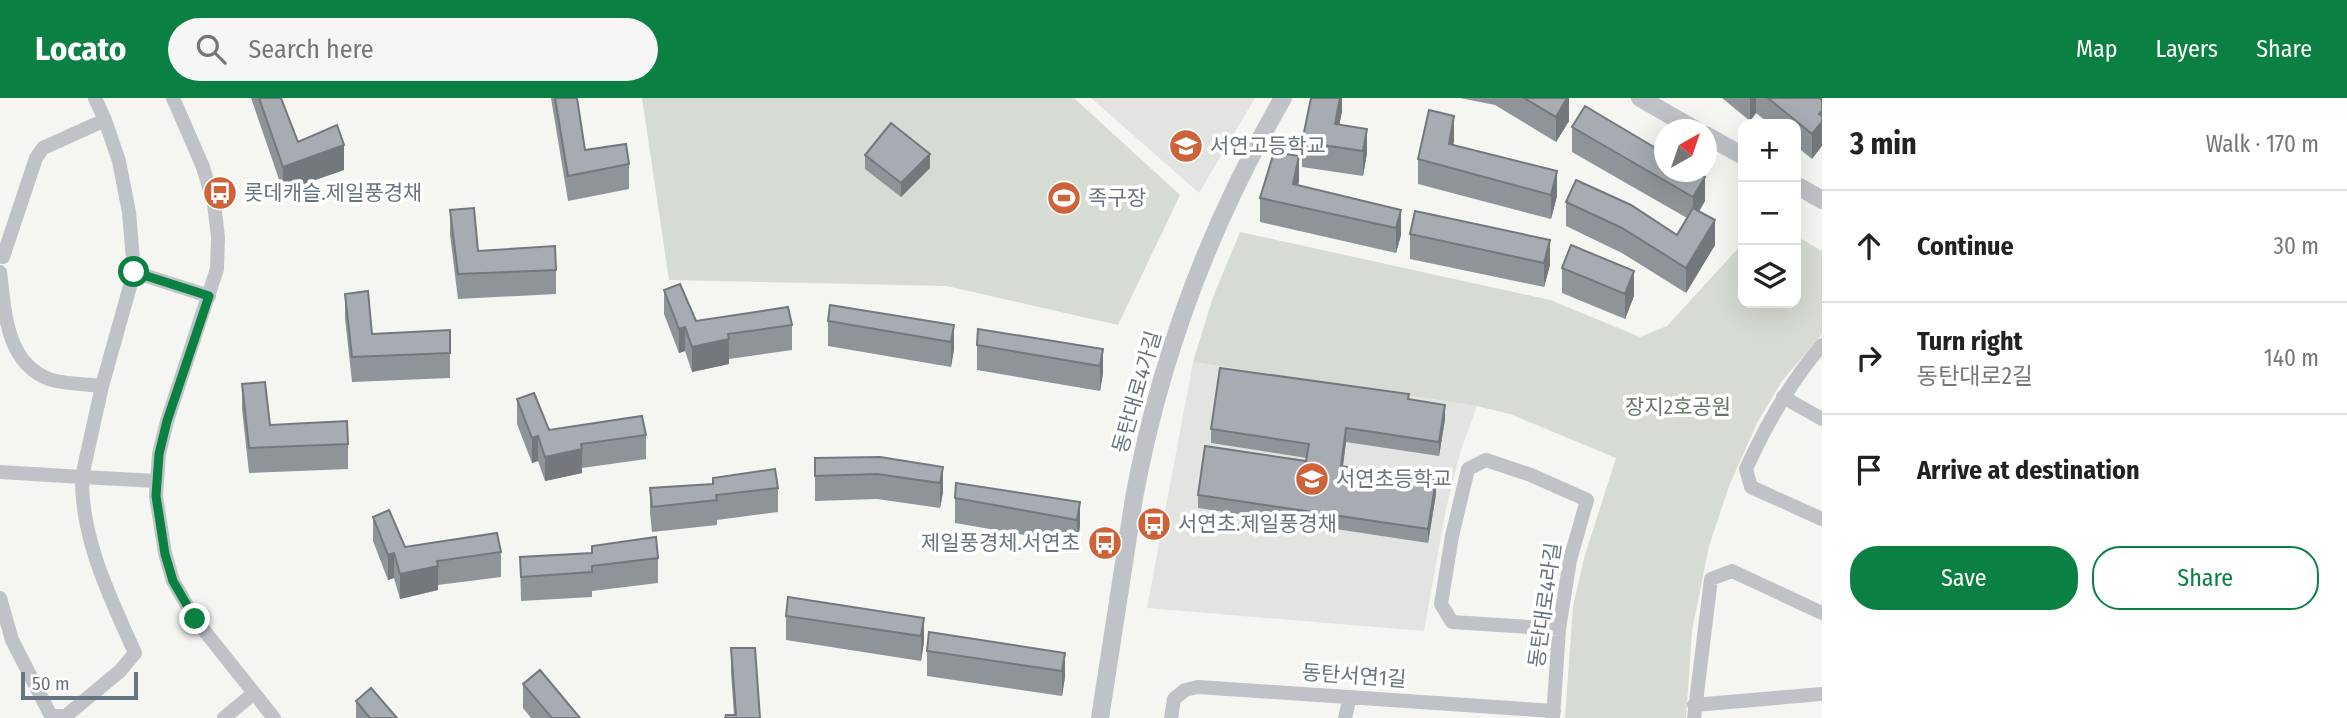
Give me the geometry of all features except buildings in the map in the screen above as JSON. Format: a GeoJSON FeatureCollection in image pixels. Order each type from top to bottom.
{"type":"FeatureCollection","features":[{"type":"Feature","properties":{"kind":"street"},"geometry":{"type":"LineString","coordinates":[[0,598],[12,640],[51,716],[66,716],[120,671],[135,653],[102,580],[81,501],[82,477],[102,386],[134,272],[127,199],[119,161],[95,98]]}},
{"type":"Feature","properties":{"kind":"street"},"geometry":{"type":"LineString","coordinates":[[173,98],[203,167],[214,204],[218,237],[217,269],[167,421],[159,454],[156,496],[165,554],[173,581],[195,619],[274,718]]}},
{"type":"Feature","properties":{"kind":"street","name":"동탄대로4가길"},"geometry":{"type":"LineString","coordinates":[[1100,718],[1140,463],[1161,382],[1190,292],[1217,226],[1247,161],[1283,98]]}},
{"type":"Feature","properties":{"kind":"street"},"geometry":{"type":"LineString","coordinates":[[1640,98],[1677,119]]}},
{"type":"Feature","properties":{"kind":"street"},"geometry":{"type":"LineString","coordinates":[[102,386],[49,379],[21,358],[6,326],[1,263],[36,158],[43,148],[105,120]]}},
{"type":"Feature","properties":{"kind":"street"},"geometry":{"type":"LineString","coordinates":[[1717,141],[1738,153]]}},
{"type":"Feature","properties":{"kind":"street"},"geometry":{"type":"LineString","coordinates":[[1801,189],[1822,200]]}},
{"type":"Feature","properties":{"kind":"street"},"geometry":{"type":"LineString","coordinates":[[134,272],[209,296]]}},
{"type":"Feature","properties":{"kind":"street"},"geometry":{"type":"LineString","coordinates":[[1822,345],[1783,397],[1745,469],[1751,486],[1822,519]]}},
{"type":"Feature","properties":{"kind":"street"},"geometry":{"type":"LineString","coordinates":[[1783,397],[1822,419]]}},
{"type":"Feature","properties":{"kind":"street","name":"동탄대로4라길"},"geometry":{"type":"LineString","coordinates":[[1553,715],[1559,629],[1570,560],[1587,500],[1531,475],[1486,460],[1468,469],[1452,536],[1441,604],[1452,622],[1559,629]]}},
{"type":"Feature","properties":{"kind":"street"},"geometry":{"type":"LineString","coordinates":[[0,472],[157,481]]}},
{"type":"Feature","properties":{"kind":"street"},"geometry":{"type":"LineString","coordinates":[[1822,613],[1732,571],[1712,579],[1694,711],[1822,694]]}},
{"type":"Feature","properties":{"kind":"street","name":"동탄서연1길"},"geometry":{"type":"LineString","coordinates":[[1171,718],[1174,699],[1185,690],[1198,687],[1553,715]]}},
{"type":"Feature","properties":{"kind":"street"},"geometry":{"type":"LineString","coordinates":[[224,718],[254,693]]}},
{"type":"Feature","properties":{"kind":"street"},"geometry":{"type":"LineString","coordinates":[[1345,718],[1350,697]]}},
{"type":"Feature","properties":{"kind":"shaded area","name":"서연고등학교"},"geometry":{"type":"Polygon","coordinates":[[[1091,98],[1255,98],[1199,193],[1091,98]]]}},
{"type":"Feature","properties":{"kind":"shaded area","name":"서연초등학교"},"geometry":{"type":"Polygon","coordinates":[[[1193,362],[1477,406],[1461,450],[1446,509],[1424,631],[1147,608],[1193,362]]]}},
{"type":"Feature","properties":{"kind":"green space"},"geometry":{"type":"Polygon","coordinates":[[[642,98],[1074,98],[1180,195],[1118,325],[947,286],[669,280],[642,98]]]}},
{"type":"Feature","properties":{"kind":"green space","name":"장지2호공원"},"geometry":{"type":"Polygon","coordinates":[[[1240,232],[1550,300],[1640,337],[1667,326],[1738,248],[1738,308],[1801,308],[1801,239],[1822,251],[1822,334],[1782,381],[1757,423],[1729,486],[1709,546],[1692,631],[1686,718],[1565,718],[1573,606],[1585,555],[1616,458],[1510,414],[1477,406],[1193,362],[1213,297],[1240,232]]]}},
{"type":"Feature","properties":{"kind":"place","name":"서연고등학교"},"geometry":{"type":"Point","coordinates":[1186,146]}},
{"type":"Feature","properties":{"kind":"place","name":"롯데캐슬.제일풍경채"},"geometry":{"type":"Point","coordinates":[220,193]}},
{"type":"Feature","properties":{"kind":"place","name":"족구장"},"geometry":{"type":"Point","coordinates":[1064,198]}},
{"type":"Feature","properties":{"kind":"place","name":"서연초등학교"},"geometry":{"type":"Point","coordinates":[1312,479]}},
{"type":"Feature","properties":{"kind":"place","name":"서연초.제일풍경채"},"geometry":{"type":"Point","coordinates":[1154,524]}},
{"type":"Feature","properties":{"kind":"place","name":"제일풍경체.서연초"},"geometry":{"type":"Point","coordinates":[1105,543]}},
{"type":"Feature","properties":{"kind":"route"},"geometry":{"type":"LineString","coordinates":[[134,272],[209,296],[167,421],[159,454],[156,496],[165,554],[173,581],[195,619]]}}]}
